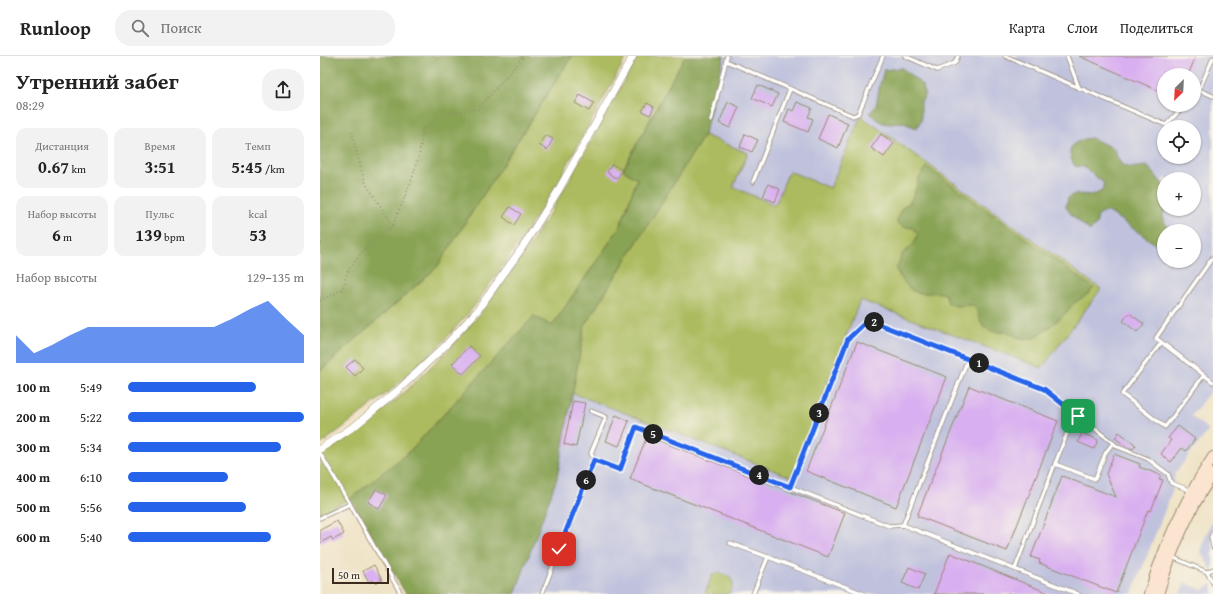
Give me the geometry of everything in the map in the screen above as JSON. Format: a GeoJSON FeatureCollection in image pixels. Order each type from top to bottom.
{"type":"FeatureCollection","features":[{"type":"Feature","properties":{"kind":"main road"},"geometry":{"type":"LineString","coordinates":[[1158,594],[1196,493],[1213,457]]}},
{"type":"Feature","properties":{"kind":"main road"},"geometry":{"type":"LineString","coordinates":[[1149,594],[1156,570],[1174,527],[1196,493],[1213,474]]}},
{"type":"Feature","properties":{"kind":"street"},"geometry":{"type":"LineString","coordinates":[[320,449],[356,424],[396,392],[444,347],[477,311],[522,248],[558,191],[633,56]]}},
{"type":"Feature","properties":{"kind":"lane"},"geometry":{"type":"LineString","coordinates":[[711,121],[728,56]]}},
{"type":"Feature","properties":{"kind":"lane"},"geometry":{"type":"LineString","coordinates":[[726,61],[853,116],[858,114],[883,56]]}},
{"type":"Feature","properties":{"kind":"lane"},"geometry":{"type":"LineString","coordinates":[[905,56],[937,70],[956,63],[958,56]]}},
{"type":"Feature","properties":{"kind":"lane"},"geometry":{"type":"LineString","coordinates":[[1005,56],[1166,125],[1178,112]]}},
{"type":"Feature","properties":{"kind":"lane"},"geometry":{"type":"LineString","coordinates":[[1067,56],[1080,88]]}},
{"type":"Feature","properties":{"kind":"lane"},"geometry":{"type":"LineString","coordinates":[[1201,88],[1213,58]]}},
{"type":"Feature","properties":{"kind":"lane"},"geometry":{"type":"LineString","coordinates":[[753,182],[790,89]]}},
{"type":"Feature","properties":{"kind":"lane"},"geometry":{"type":"LineString","coordinates":[[1201,90],[1213,96]]}},
{"type":"Feature","properties":{"kind":"lane"},"geometry":{"type":"LineString","coordinates":[[1213,256],[1156,338],[1213,382]]}},
{"type":"Feature","properties":{"kind":"lane"},"geometry":{"type":"LineString","coordinates":[[790,487],[848,339],[868,320],[1044,389],[1118,447],[1148,459],[1168,474],[1172,483],[1196,493]]}},
{"type":"Feature","properties":{"kind":"lane"},"geometry":{"type":"LineString","coordinates":[[1161,342],[1122,394],[1128,399],[1165,427],[1204,375]]}},
{"type":"Feature","properties":{"kind":"lane"},"geometry":{"type":"LineString","coordinates":[[903,525],[968,359]]}},
{"type":"Feature","properties":{"kind":"lane"},"geometry":{"type":"LineString","coordinates":[[542,594],[594,460],[591,453],[606,417],[591,411]]}},
{"type":"Feature","properties":{"kind":"lane"},"geometry":{"type":"LineString","coordinates":[[1015,569],[1070,426],[1078,416]]}},
{"type":"Feature","properties":{"kind":"lane"},"geometry":{"type":"LineString","coordinates":[[594,460],[620,470],[636,427],[889,526],[903,525],[1078,594]]}},
{"type":"Feature","properties":{"kind":"lane"},"geometry":{"type":"LineString","coordinates":[[1055,464],[1095,479],[1106,452],[1113,443]]}},
{"type":"Feature","properties":{"kind":"lane"},"geometry":{"type":"LineString","coordinates":[[320,453],[401,594]]}},
{"type":"Feature","properties":{"kind":"lane"},"geometry":{"type":"LineString","coordinates":[[320,518],[350,504]]}},
{"type":"Feature","properties":{"kind":"lane"},"geometry":{"type":"LineString","coordinates":[[1213,533],[1211,537],[1213,547]]}},
{"type":"Feature","properties":{"kind":"lane"},"geometry":{"type":"LineString","coordinates":[[730,542],[864,594]]}},
{"type":"Feature","properties":{"kind":"lane"},"geometry":{"type":"LineString","coordinates":[[753,594],[768,557]]}},
{"type":"Feature","properties":{"kind":"lane"},"geometry":{"type":"LineString","coordinates":[[1171,557],[1207,572],[1213,583]]}},
{"type":"Feature","properties":{"kind":"lane"},"geometry":{"type":"LineString","coordinates":[[1207,572],[1213,569]]}},
{"type":"Feature","properties":{"kind":"path"},"geometry":{"type":"LineString","coordinates":[[320,301],[343,289],[347,272],[365,248],[393,225],[411,182],[419,156],[423,130],[444,114],[478,109],[524,56]]}},
{"type":"Feature","properties":{"kind":"path"},"geometry":{"type":"LineString","coordinates":[[352,132],[366,184],[393,225]]}},
{"type":"Feature","properties":{"kind":"shaded area"},"geometry":{"type":"Polygon","coordinates":[[[724,56],[1213,56],[1213,388],[1191,416],[1209,430],[1175,473],[1172,492],[1132,594],[515,594],[557,478],[572,393],[791,477],[860,300],[1042,368],[1101,289],[862,116],[830,188],[775,205],[733,187],[748,153],[704,135],[724,56]]]}},
{"type":"Feature","properties":{"kind":"shaded area"},"geometry":{"type":"Polygon","coordinates":[[[1213,518],[1213,573],[1200,550],[1213,518]]]}},
{"type":"Feature","properties":{"kind":"shaded area"},"geometry":{"type":"Polygon","coordinates":[[[1185,582],[1202,590],[1213,584],[1213,594],[1180,594],[1185,582]]]}},
{"type":"Feature","properties":{"kind":"green space"},"geometry":{"type":"Polygon","coordinates":[[[320,56],[572,56],[437,267],[320,371],[320,56]]]}},
{"type":"Feature","properties":{"kind":"green space"},"geometry":{"type":"Polygon","coordinates":[[[572,56],[627,56],[554,189],[517,246],[473,308],[441,344],[391,390],[320,445],[320,371],[437,267],[572,56]]]}},
{"type":"Feature","properties":{"kind":"green space"},"geometry":{"type":"Polygon","coordinates":[[[638,56],[685,56],[623,169],[637,179],[620,227],[552,326],[534,316],[410,451],[350,499],[320,513],[320,456],[352,435],[397,399],[449,349],[480,314],[526,251],[562,193],[638,56]]]}},
{"type":"Feature","properties":{"kind":"green space"},"geometry":{"type":"Polygon","coordinates":[[[685,56],[724,56],[704,135],[585,325],[557,478],[515,594],[406,594],[350,499],[410,451],[534,316],[552,326],[620,227],[637,179],[623,170],[685,56]]]}},
{"type":"Feature","properties":{"kind":"green space"},"geometry":{"type":"Polygon","coordinates":[[[902,68],[923,86],[925,95],[921,102],[921,120],[917,128],[901,122],[892,124],[883,123],[870,113],[876,106],[884,70],[902,68]]]}},
{"type":"Feature","properties":{"kind":"green space"},"geometry":{"type":"Polygon","coordinates":[[[861,116],[1101,289],[1042,368],[860,300],[791,477],[572,393],[585,325],[704,135],[748,153],[733,187],[775,205],[789,171],[830,188],[861,116]]]}},
{"type":"Feature","properties":{"kind":"green space"},"geometry":{"type":"Polygon","coordinates":[[[1091,138],[1115,149],[1117,157],[1122,165],[1130,168],[1147,166],[1157,177],[1157,216],[1163,216],[1162,218],[1166,224],[1157,224],[1157,245],[1112,214],[1105,211],[1098,216],[1096,225],[1090,231],[1071,214],[1066,207],[1068,198],[1075,194],[1094,195],[1102,191],[1104,183],[1084,167],[1075,166],[1070,155],[1072,146],[1075,143],[1091,138]]]}},
{"type":"Feature","properties":{"kind":"green space"},"geometry":{"type":"Polygon","coordinates":[[[927,167],[1094,288],[1074,303],[1063,316],[1042,333],[1034,338],[1026,339],[1017,337],[1010,333],[991,331],[984,327],[978,312],[973,305],[956,306],[948,303],[945,294],[920,293],[909,288],[896,270],[902,254],[915,242],[918,234],[913,228],[904,227],[897,223],[898,215],[903,207],[910,202],[919,178],[927,167]]]}},
{"type":"Feature","properties":{"kind":"green space"},"geometry":{"type":"Polygon","coordinates":[[[716,573],[724,574],[732,579],[733,586],[729,594],[705,594],[712,575],[716,573]]]}},
{"type":"Feature","properties":{"kind":"building"},"geometry":{"type":"Polygon","coordinates":[[[1079,56],[1196,56],[1191,68],[1157,68],[1157,90],[1079,56]]]}},
{"type":"Feature","properties":{"kind":"building"},"geometry":{"type":"Polygon","coordinates":[[[758,85],[778,94],[772,107],[752,98],[758,85]]]}},
{"type":"Feature","properties":{"kind":"building"},"geometry":{"type":"Polygon","coordinates":[[[580,95],[594,103],[589,111],[575,103],[580,95]]]}},
{"type":"Feature","properties":{"kind":"building"},"geometry":{"type":"Polygon","coordinates":[[[728,102],[739,107],[730,128],[719,123],[728,102]]]}},
{"type":"Feature","properties":{"kind":"building"},"geometry":{"type":"Polygon","coordinates":[[[797,102],[812,108],[808,117],[813,119],[808,132],[784,122],[789,109],[793,111],[797,102]]]}},
{"type":"Feature","properties":{"kind":"building"},"geometry":{"type":"Polygon","coordinates":[[[647,103],[654,107],[650,115],[642,111],[647,103]]]}},
{"type":"Feature","properties":{"kind":"building"},"geometry":{"type":"Polygon","coordinates":[[[828,114],[848,123],[838,148],[818,139],[828,114]]]}},
{"type":"Feature","properties":{"kind":"building"},"geometry":{"type":"Polygon","coordinates":[[[745,134],[758,140],[752,152],[740,147],[745,134]]]}},
{"type":"Feature","properties":{"kind":"building"},"geometry":{"type":"Polygon","coordinates":[[[881,134],[894,143],[884,157],[871,148],[881,134]]]}},
{"type":"Feature","properties":{"kind":"building"},"geometry":{"type":"Polygon","coordinates":[[[545,135],[553,139],[547,150],[539,145],[545,135]]]}},
{"type":"Feature","properties":{"kind":"building"},"geometry":{"type":"Polygon","coordinates":[[[612,164],[622,170],[617,179],[607,172],[612,164]]]}},
{"type":"Feature","properties":{"kind":"building"},"geometry":{"type":"Polygon","coordinates":[[[768,184],[780,189],[775,202],[763,197],[768,184]]]}},
{"type":"Feature","properties":{"kind":"building"},"geometry":{"type":"Polygon","coordinates":[[[510,207],[521,214],[514,225],[503,217],[510,207]]]}},
{"type":"Feature","properties":{"kind":"building"},"geometry":{"type":"Polygon","coordinates":[[[1129,313],[1144,324],[1137,332],[1123,321],[1129,313]]]}},
{"type":"Feature","properties":{"kind":"building"},"geometry":{"type":"Polygon","coordinates":[[[857,342],[947,377],[896,507],[806,471],[857,342]]]}},
{"type":"Feature","properties":{"kind":"building"},"geometry":{"type":"Polygon","coordinates":[[[469,346],[480,356],[463,374],[452,364],[469,346]]]}},
{"type":"Feature","properties":{"kind":"building"},"geometry":{"type":"Polygon","coordinates":[[[355,359],[363,368],[355,376],[346,367],[355,359]]]}},
{"type":"Feature","properties":{"kind":"building"},"geometry":{"type":"Polygon","coordinates":[[[969,386],[1058,421],[1007,551],[917,516],[969,386]]]}},
{"type":"Feature","properties":{"kind":"building"},"geometry":{"type":"Polygon","coordinates":[[[573,401],[585,403],[576,447],[564,444],[573,401]]]}},
{"type":"Feature","properties":{"kind":"building"},"geometry":{"type":"Polygon","coordinates":[[[616,415],[629,421],[619,446],[606,441],[616,415]]]}},
{"type":"Feature","properties":{"kind":"building"},"geometry":{"type":"Polygon","coordinates":[[[1178,426],[1195,439],[1186,451],[1182,448],[1171,462],[1161,454],[1171,440],[1168,438],[1178,426]]]}},
{"type":"Feature","properties":{"kind":"building"},"geometry":{"type":"Polygon","coordinates":[[[1119,432],[1136,445],[1133,449],[1127,447],[1115,438],[1119,432]]]}},
{"type":"Feature","properties":{"kind":"building"},"geometry":{"type":"Polygon","coordinates":[[[1082,433],[1098,440],[1094,449],[1078,442],[1082,433]]]}},
{"type":"Feature","properties":{"kind":"building"},"geometry":{"type":"Polygon","coordinates":[[[647,436],[845,513],[828,557],[630,479],[647,436]]]}},
{"type":"Feature","properties":{"kind":"building"},"geometry":{"type":"Polygon","coordinates":[[[1114,454],[1140,464],[1139,467],[1161,475],[1159,479],[1163,480],[1151,511],[1148,510],[1116,593],[1039,563],[1040,560],[1031,557],[1062,476],[1116,497],[1106,474],[1114,454]]]}},
{"type":"Feature","properties":{"kind":"building"},"geometry":{"type":"Polygon","coordinates":[[[376,489],[387,495],[379,509],[368,502],[376,489]]]}},
{"type":"Feature","properties":{"kind":"building"},"geometry":{"type":"Polygon","coordinates":[[[337,521],[344,534],[333,540],[331,537],[320,543],[320,530],[337,521]]]}},
{"type":"Feature","properties":{"kind":"building"},"geometry":{"type":"Polygon","coordinates":[[[950,553],[1051,594],[934,594],[950,553]]]}},
{"type":"Feature","properties":{"kind":"building"},"geometry":{"type":"Polygon","coordinates":[[[374,565],[382,580],[375,583],[373,580],[369,582],[363,571],[374,565]]]}},
{"type":"Feature","properties":{"kind":"building"},"geometry":{"type":"Polygon","coordinates":[[[909,567],[925,574],[918,590],[902,583],[909,567]]]}},
{"type":"Feature","properties":{"kind":"route"},"geometry":{"type":"LineString","coordinates":[[559,549],[594,460],[620,470],[636,427],[790,487],[848,339],[868,320],[1044,389],[1078,416]]}}]}
